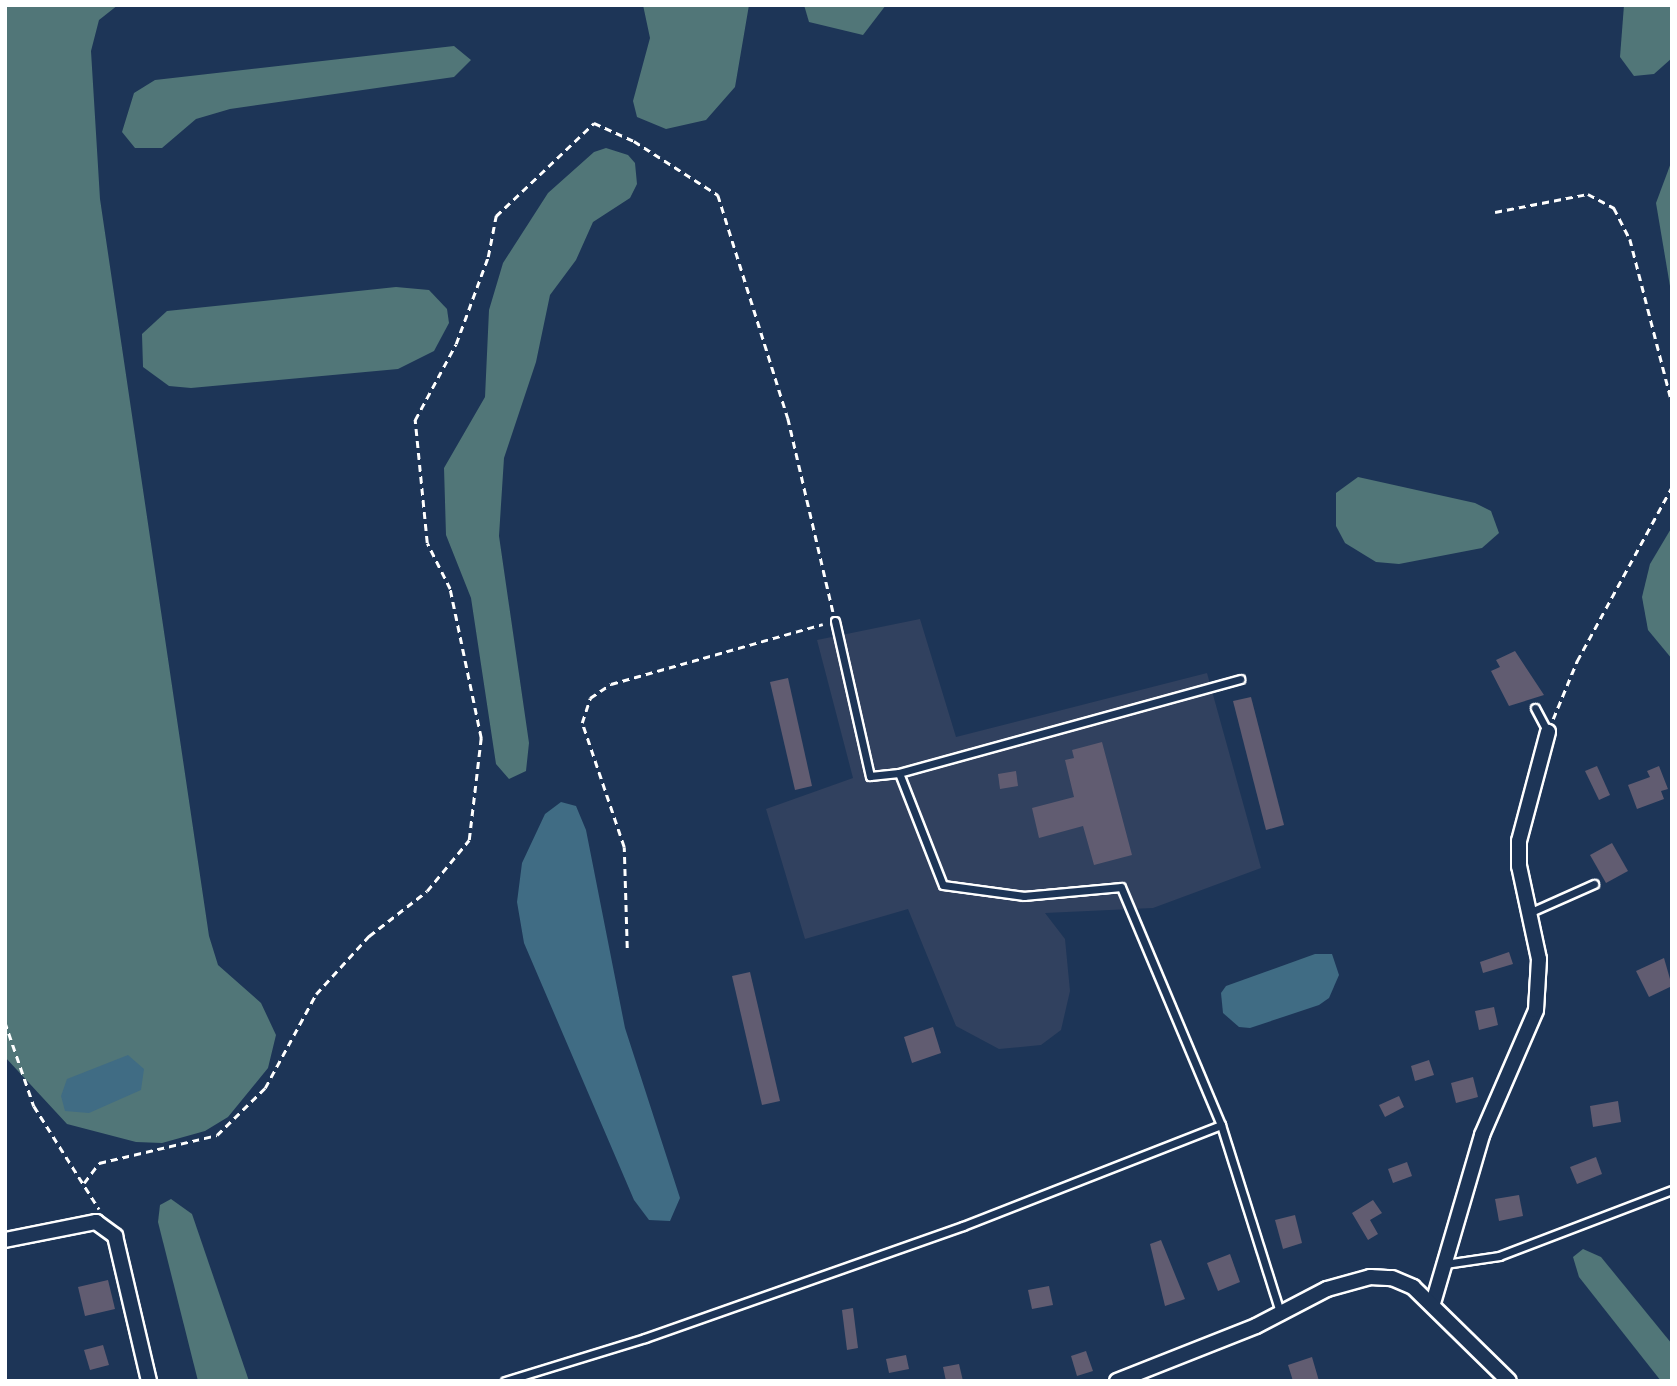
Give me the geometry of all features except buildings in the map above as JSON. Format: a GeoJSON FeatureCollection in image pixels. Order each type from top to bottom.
{"type":"FeatureCollection","features":[{"type":"Feature","properties":{"kind":"street"},"geometry":{"type":"LineString","coordinates":[[1433,1303],[1482,1135],[1536,1010],[1539,958],[1519,866],[1519,841],[1548,732]]}},
{"type":"Feature","properties":{"kind":"street"},"geometry":{"type":"LineString","coordinates":[[5,1240],[96,1222],[115,1236],[149,1381]]}},
{"type":"Feature","properties":{"kind":"street"},"geometry":{"type":"LineString","coordinates":[[1117,1381],[1281,1313],[1327,1289],[1370,1278],[1392,1278],[1433,1303],[1509,1381]]}},
{"type":"Feature","properties":{"kind":"lane"},"geometry":{"type":"LineString","coordinates":[[835,621],[870,776],[899,774],[1240,679]]}},
{"type":"Feature","properties":{"kind":"lane"},"geometry":{"type":"LineString","coordinates":[[1535,708],[1548,732]]}},
{"type":"Feature","properties":{"kind":"lane"},"geometry":{"type":"LineString","coordinates":[[899,774],[943,885],[1024,896],[1121,887],[1222,1125],[1281,1313]]}},
{"type":"Feature","properties":{"kind":"lane"},"geometry":{"type":"LineString","coordinates":[[1531,912],[1594,884]]}},
{"type":"Feature","properties":{"kind":"lane"},"geometry":{"type":"LineString","coordinates":[[505,1381],[645,1338],[938,1235],[1222,1125]]}},
{"type":"Feature","properties":{"kind":"lane"},"geometry":{"type":"LineString","coordinates":[[1445,1264],[1499,1256],[1672,1190]]}},
{"type":"Feature","properties":{"kind":"path"},"geometry":{"type":"LineString","coordinates":[[84,1183],[99,1163],[217,1135],[265,1087],[316,994],[369,936],[427,891],[469,840],[481,738],[450,589],[427,543],[415,420],[456,344],[488,257],[496,216],[594,123],[634,141],[718,195],[788,418],[835,621],[611,684],[590,698],[582,723],[624,847],[627,948]]}},
{"type":"Feature","properties":{"kind":"path"},"geometry":{"type":"LineString","coordinates":[[1495,212],[1588,194],[1614,208],[1630,239],[1672,402]]}},
{"type":"Feature","properties":{"kind":"path"},"geometry":{"type":"LineString","coordinates":[[1548,732],[1577,660],[1672,487]]}},
{"type":"Feature","properties":{"kind":"path"},"geometry":{"type":"LineString","coordinates":[[5,1022],[34,1106],[103,1215]]}},
{"type":"Feature","properties":{"kind":"shaded area"},"geometry":{"type":"Polygon","coordinates":[[[920,619],[956,737],[1207,673],[1261,868],[1153,908],[1045,913],[1065,939],[1070,991],[1061,1030],[1041,1045],[999,1049],[956,1026],[908,909],[805,939],[766,809],[853,778],[817,640],[920,619]]]}},
{"type":"Feature","properties":{"kind":"shaded area"},"geometry":{"type":"Polygon","coordinates":[[[561,802],[576,806],[586,830],[625,1028],[680,1198],[670,1221],[649,1220],[634,1200],[524,943],[517,902],[522,863],[545,814],[561,802]]]}},
{"type":"Feature","properties":{"kind":"shaded area"},"geometry":{"type":"Polygon","coordinates":[[[1315,954],[1332,954],[1339,975],[1329,998],[1319,1005],[1250,1028],[1239,1027],[1223,1013],[1221,993],[1226,986],[1315,954]]]}},
{"type":"Feature","properties":{"kind":"shaded area"},"geometry":{"type":"Polygon","coordinates":[[[128,1055],[144,1069],[141,1090],[89,1113],[65,1111],[61,1096],[67,1079],[128,1055]]]}},
{"type":"Feature","properties":{"kind":"green space"},"geometry":{"type":"Polygon","coordinates":[[[5,5],[118,5],[99,20],[91,51],[100,199],[209,936],[218,965],[261,1003],[276,1035],[268,1068],[228,1117],[205,1131],[162,1143],[136,1142],[67,1124],[5,1057],[5,5]]]}},
{"type":"Feature","properties":{"kind":"green space"},"geometry":{"type":"Polygon","coordinates":[[[643,5],[749,5],[735,87],[706,120],[666,129],[637,117],[633,101],[650,38],[643,5]]]}},
{"type":"Feature","properties":{"kind":"green space"},"geometry":{"type":"Polygon","coordinates":[[[804,5],[886,5],[863,35],[809,22],[804,5]]]}},
{"type":"Feature","properties":{"kind":"green space"},"geometry":{"type":"Polygon","coordinates":[[[1624,5],[1672,5],[1672,58],[1654,74],[1634,76],[1620,57],[1624,5]]]}},
{"type":"Feature","properties":{"kind":"green space"},"geometry":{"type":"Polygon","coordinates":[[[454,46],[471,60],[454,77],[230,109],[196,119],[162,148],[135,148],[122,132],[134,93],[155,80],[454,46]]]}},
{"type":"Feature","properties":{"kind":"green space"},"geometry":{"type":"Polygon","coordinates":[[[606,148],[628,155],[635,163],[637,184],[630,198],[593,222],[576,260],[550,295],[536,362],[504,458],[499,536],[529,743],[526,771],[509,779],[496,764],[471,598],[446,535],[444,468],[485,397],[489,310],[503,263],[548,193],[594,152],[606,148]]]}},
{"type":"Feature","properties":{"kind":"green space"},"geometry":{"type":"Polygon","coordinates":[[[1672,160],[1672,298],[1656,203],[1672,160]]]}},
{"type":"Feature","properties":{"kind":"green space"},"geometry":{"type":"Polygon","coordinates":[[[396,287],[429,290],[447,309],[449,323],[434,351],[398,369],[191,388],[169,386],[143,367],[142,334],[167,311],[396,287]]]}},
{"type":"Feature","properties":{"kind":"green space"},"geometry":{"type":"Polygon","coordinates":[[[1358,477],[1475,503],[1491,511],[1499,533],[1482,548],[1399,564],[1376,562],[1345,543],[1336,526],[1336,493],[1358,477]]]}},
{"type":"Feature","properties":{"kind":"green space"},"geometry":{"type":"Polygon","coordinates":[[[1672,527],[1672,659],[1648,630],[1642,597],[1650,564],[1672,527]]]}},
{"type":"Feature","properties":{"kind":"green space"},"geometry":{"type":"Polygon","coordinates":[[[171,1199],[192,1214],[249,1381],[198,1381],[158,1222],[160,1205],[171,1199]]]}},
{"type":"Feature","properties":{"kind":"green space"},"geometry":{"type":"Polygon","coordinates":[[[1583,1249],[1601,1257],[1672,1344],[1672,1381],[1661,1381],[1579,1277],[1573,1257],[1583,1249]]]}}]}
